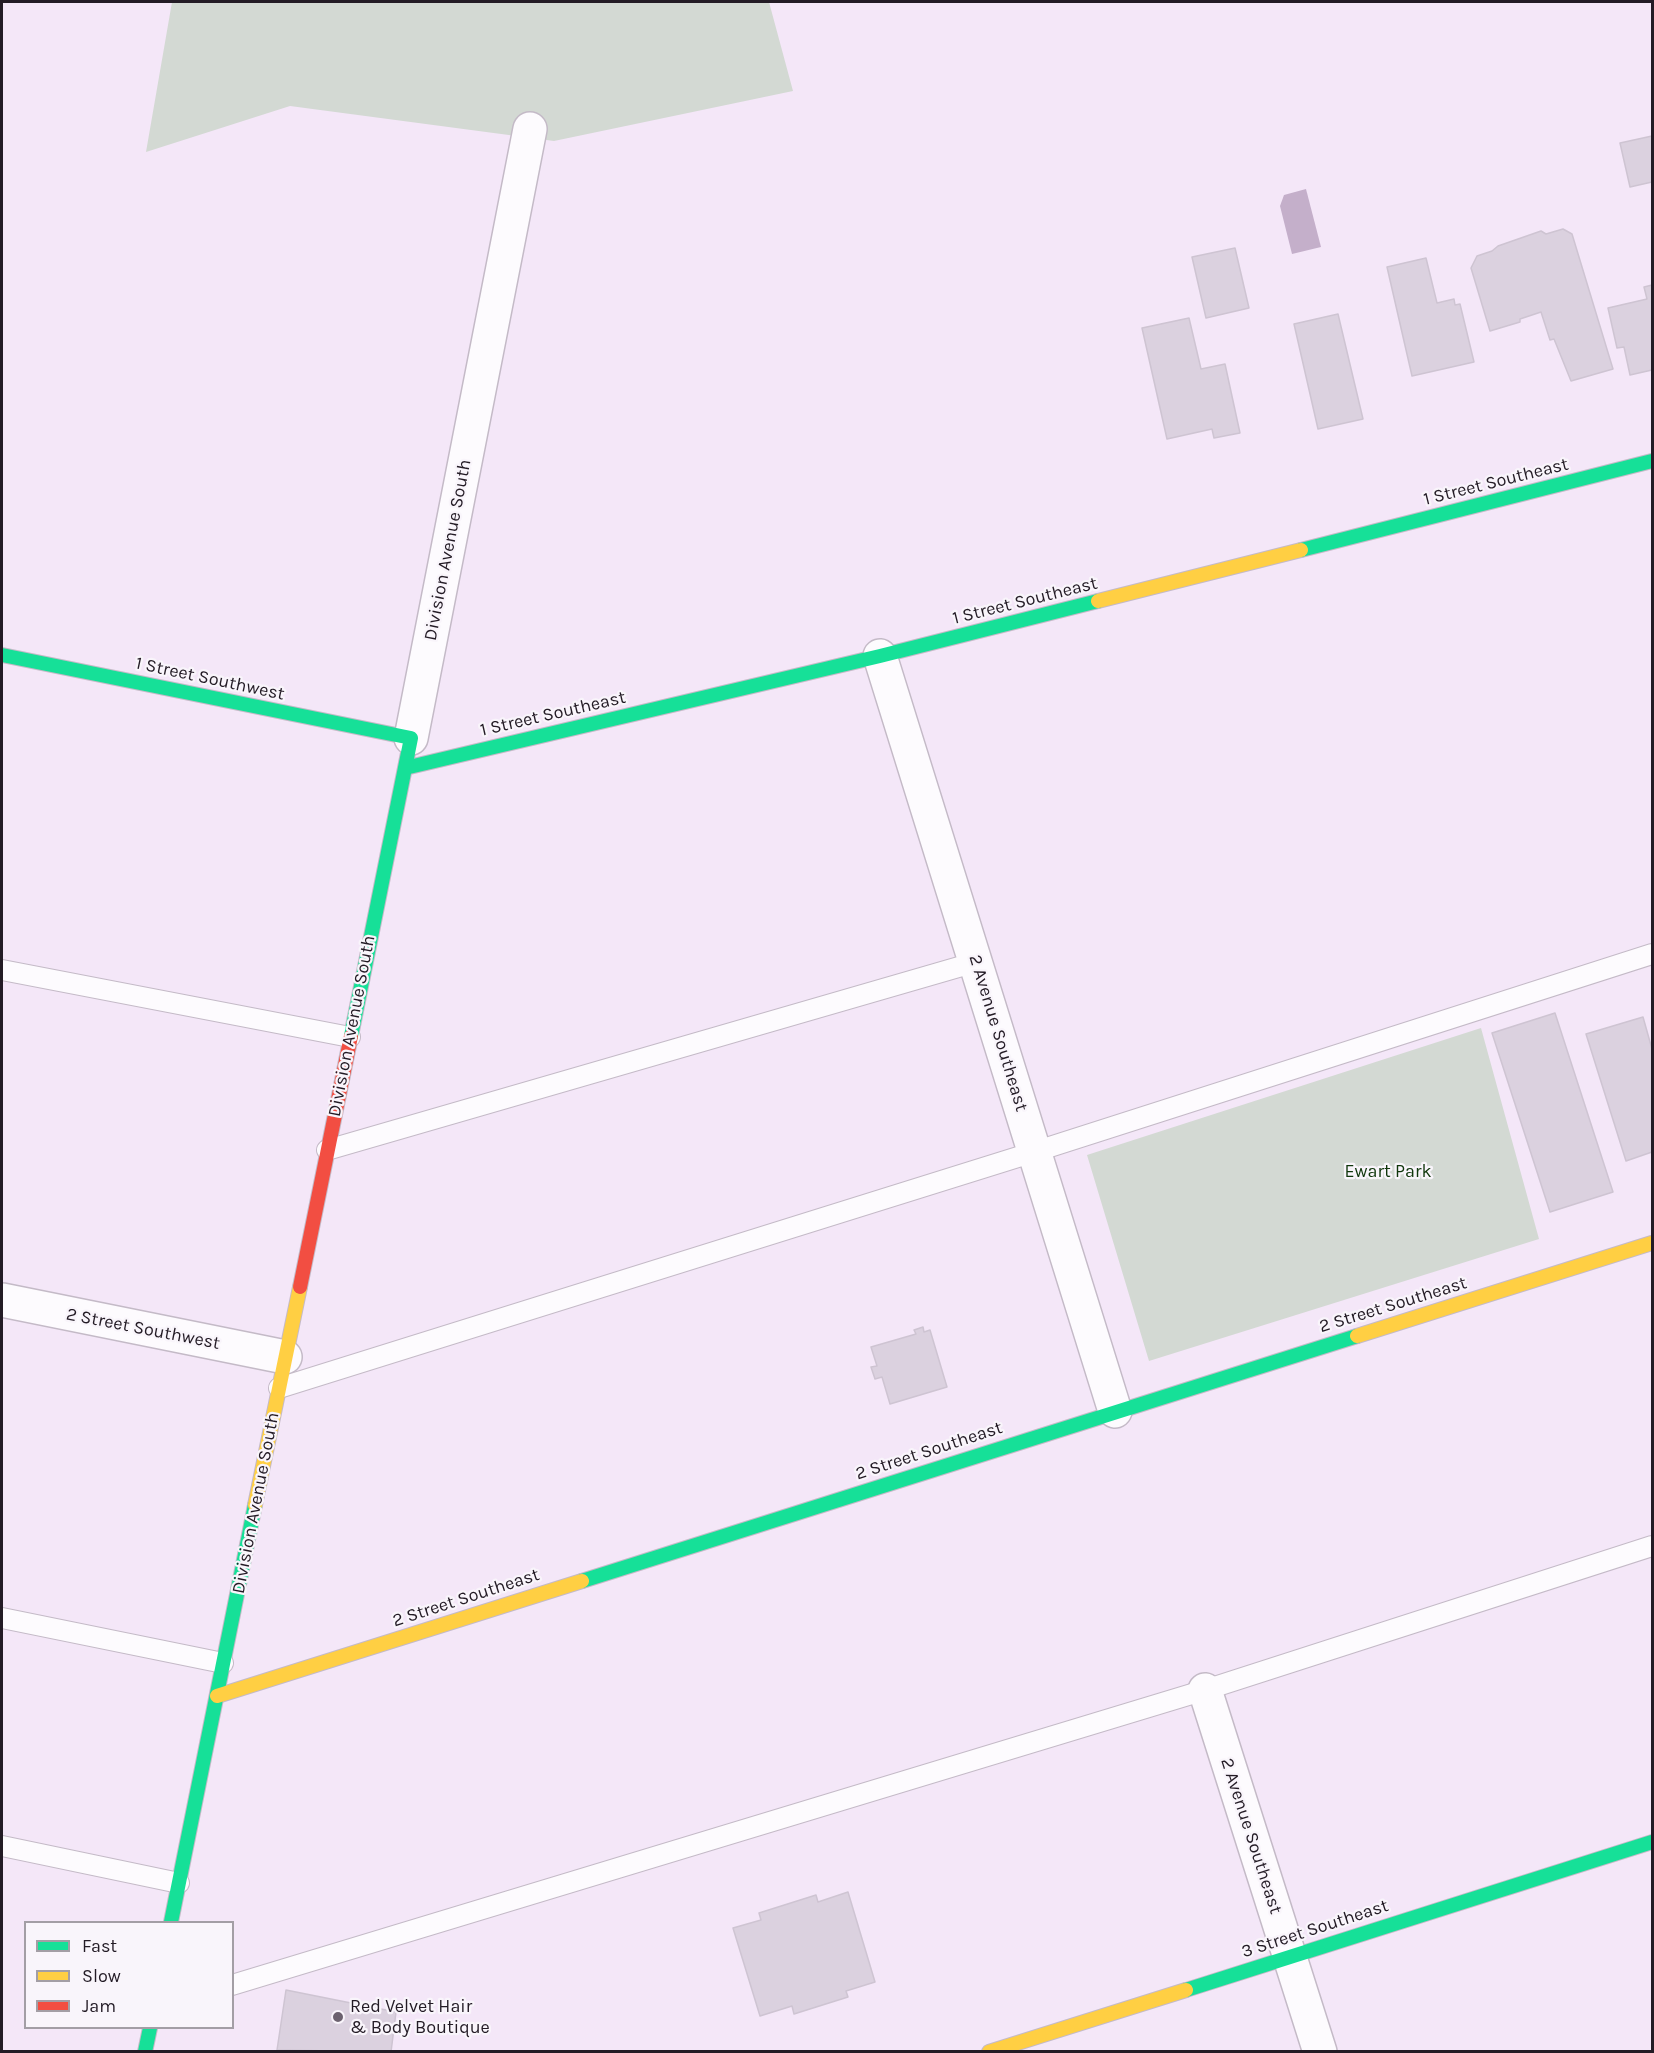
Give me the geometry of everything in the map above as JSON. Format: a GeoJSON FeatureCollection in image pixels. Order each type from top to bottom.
{"type":"FeatureCollection","features":[{"type":"Feature","properties":{"kind":"street","name":"Division Avenue South"},"geometry":{"type":"LineString","coordinates":[[171,1921],[408,753],[530,129]]}},
{"type":"Feature","properties":{"kind":"street","name":"1 Street Southeast"},"geometry":{"type":"LineString","coordinates":[[408,753],[880,656],[1653,461]]}},
{"type":"Feature","properties":{"kind":"street","name":"1 Street Southwest"},"geometry":{"type":"LineString","coordinates":[[2,655],[408,753]]}},
{"type":"Feature","properties":{"kind":"street","name":"2 Avenue Southeast"},"geometry":{"type":"LineString","coordinates":[[880,656],[1115,1411]]}},
{"type":"Feature","properties":{"kind":"street","name":"2 Street Southeast"},"geometry":{"type":"LineString","coordinates":[[217,1696],[1653,1243]]}},
{"type":"Feature","properties":{"kind":"street","name":"2 Street Southwest"},"geometry":{"type":"LineString","coordinates":[[2,1300],[282,1373]]}},
{"type":"Feature","properties":{"kind":"street","name":"2 Avenue Southeast"},"geometry":{"type":"LineString","coordinates":[[1205,1690],[1320,2052]]}},
{"type":"Feature","properties":{"kind":"street","name":"3 Street Southeast"},"geometry":{"type":"LineString","coordinates":[[989,2052],[1653,1842]]}},
{"type":"Feature","properties":{"kind":"street"},"geometry":{"type":"LineString","coordinates":[[145,2052],[150,2029]]}},
{"type":"Feature","properties":{"kind":"lane"},"geometry":{"type":"LineString","coordinates":[[282,1373],[1034,1152],[1653,954]]}},
{"type":"Feature","properties":{"kind":"lane"},"geometry":{"type":"LineString","coordinates":[[327,1150],[976,962]]}},
{"type":"Feature","properties":{"kind":"lane"},"geometry":{"type":"LineString","coordinates":[[2,970],[350,1037]]}},
{"type":"Feature","properties":{"kind":"lane"},"geometry":{"type":"LineString","coordinates":[[234,1983],[1205,1690],[1653,1546]]}},
{"type":"Feature","properties":{"kind":"lane"},"geometry":{"type":"LineString","coordinates":[[2,1618],[224,1664]]}},
{"type":"Feature","properties":{"kind":"lane"},"geometry":{"type":"LineString","coordinates":[[2,1846],[179,1883]]}},
{"type":"Feature","properties":{"kind":"green space"},"geometry":{"type":"Polygon","coordinates":[[[172,2],[769,2],[793,91],[554,141],[290,106],[146,152],[172,2]]]}},
{"type":"Feature","properties":{"kind":"green space","name":"Ewart Park"},"geometry":{"type":"Polygon","coordinates":[[[1481,1028],[1539,1239],[1149,1361],[1087,1155],[1481,1028]]]}},
{"type":"Feature","properties":{"kind":"shaded area"},"geometry":{"type":"Polygon","coordinates":[[[1306,189],[1321,247],[1292,254],[1280,206],[1284,195],[1306,189]]]}},
{"type":"Feature","properties":{"kind":"building"},"geometry":{"type":"Polygon","coordinates":[[[1652,136],[1652,182],[1630,187],[1620,143],[1652,136]]]}},
{"type":"Feature","properties":{"kind":"building"},"geometry":{"type":"Polygon","coordinates":[[[1563,229],[1572,234],[1613,369],[1571,381],[1554,339],[1550,340],[1541,312],[1520,319],[1520,322],[1490,331],[1471,268],[1477,256],[1492,251],[1498,246],[1541,231],[1546,234],[1563,229]]]}},
{"type":"Feature","properties":{"kind":"building"},"geometry":{"type":"Polygon","coordinates":[[[1235,248],[1249,308],[1206,318],[1192,257],[1235,248]]]}},
{"type":"Feature","properties":{"kind":"building"},"geometry":{"type":"Polygon","coordinates":[[[1426,258],[1437,303],[1454,299],[1455,305],[1460,304],[1474,362],[1412,376],[1387,267],[1426,258]]]}},
{"type":"Feature","properties":{"kind":"building"},"geometry":{"type":"Polygon","coordinates":[[[1652,285],[1652,370],[1630,375],[1624,347],[1617,348],[1608,308],[1647,299],[1644,287],[1652,285]]]}},
{"type":"Feature","properties":{"kind":"building"},"geometry":{"type":"Polygon","coordinates":[[[1338,314],[1363,419],[1318,429],[1294,324],[1338,314]]]}},
{"type":"Feature","properties":{"kind":"building"},"geometry":{"type":"Polygon","coordinates":[[[1189,318],[1201,369],[1225,364],[1240,433],[1214,438],[1212,429],[1167,439],[1142,328],[1189,318]]]}},
{"type":"Feature","properties":{"kind":"building"},"geometry":{"type":"Polygon","coordinates":[[[1555,1013],[1613,1192],[1550,1212],[1492,1033],[1555,1013]]]}},
{"type":"Feature","properties":{"kind":"building"},"geometry":{"type":"Polygon","coordinates":[[[1643,1017],[1652,1049],[1652,1152],[1626,1161],[1586,1034],[1643,1017]]]}},
{"type":"Feature","properties":{"kind":"building"},"geometry":{"type":"Polygon","coordinates":[[[923,1327],[924,1332],[930,1330],[947,1387],[890,1404],[882,1377],[875,1379],[871,1367],[877,1366],[871,1347],[916,1334],[914,1330],[923,1327]]]}},
{"type":"Feature","properties":{"kind":"building"},"geometry":{"type":"Polygon","coordinates":[[[848,1892],[875,1982],[846,1991],[848,1997],[794,2014],[792,2006],[760,2016],[733,1928],[761,1920],[759,1913],[816,1895],[818,1902],[848,1892]]]}},
{"type":"Feature","properties":{"kind":"building","name":"Red Velvet Hair & Body Boutique"},"geometry":{"type":"Polygon","coordinates":[[[286,1990],[396,2012],[391,2052],[277,2050],[286,1990]]]}},
{"type":"Feature","properties":{"kind":"traffic: fast"},"geometry":{"type":"LineString","coordinates":[[1301,550],[1652,461]]}},
{"type":"Feature","properties":{"kind":"traffic: fast"},"geometry":{"type":"LineString","coordinates":[[405,768],[880,656],[1098,601]]}},
{"type":"Feature","properties":{"kind":"traffic: fast"},"geometry":{"type":"LineString","coordinates":[[2,655],[411,738],[351,1036]]}},
{"type":"Feature","properties":{"kind":"traffic: fast"},"geometry":{"type":"LineString","coordinates":[[582,1581],[1357,1336]]}},
{"type":"Feature","properties":{"kind":"traffic: fast"},"geometry":{"type":"LineString","coordinates":[[171,1921],[255,1505]]}},
{"type":"Feature","properties":{"kind":"traffic: fast"},"geometry":{"type":"LineString","coordinates":[[1186,1990],[1652,1842]]}},
{"type":"Feature","properties":{"kind":"traffic: fast"},"geometry":{"type":"LineString","coordinates":[[145,2052],[150,2029]]}},
{"type":"Feature","properties":{"kind":"traffic: slow"},"geometry":{"type":"LineString","coordinates":[[1098,601],[1301,550]]}},
{"type":"Feature","properties":{"kind":"traffic: slow"},"geometry":{"type":"LineString","coordinates":[[1357,1336],[1652,1243]]}},
{"type":"Feature","properties":{"kind":"traffic: slow"},"geometry":{"type":"LineString","coordinates":[[255,1505],[300,1287]]}},
{"type":"Feature","properties":{"kind":"traffic: slow"},"geometry":{"type":"LineString","coordinates":[[217,1696],[582,1581]]}},
{"type":"Feature","properties":{"kind":"traffic: slow"},"geometry":{"type":"LineString","coordinates":[[989,2052],[1186,1990]]}},
{"type":"Feature","properties":{"kind":"traffic: jam"},"geometry":{"type":"LineString","coordinates":[[300,1287],[351,1036]]}},
{"type":"Feature","properties":{"kind":"place","name":"Red Velvet Hair & Body Boutique"},"geometry":{"type":"Point","coordinates":[338,2017]}}]}
